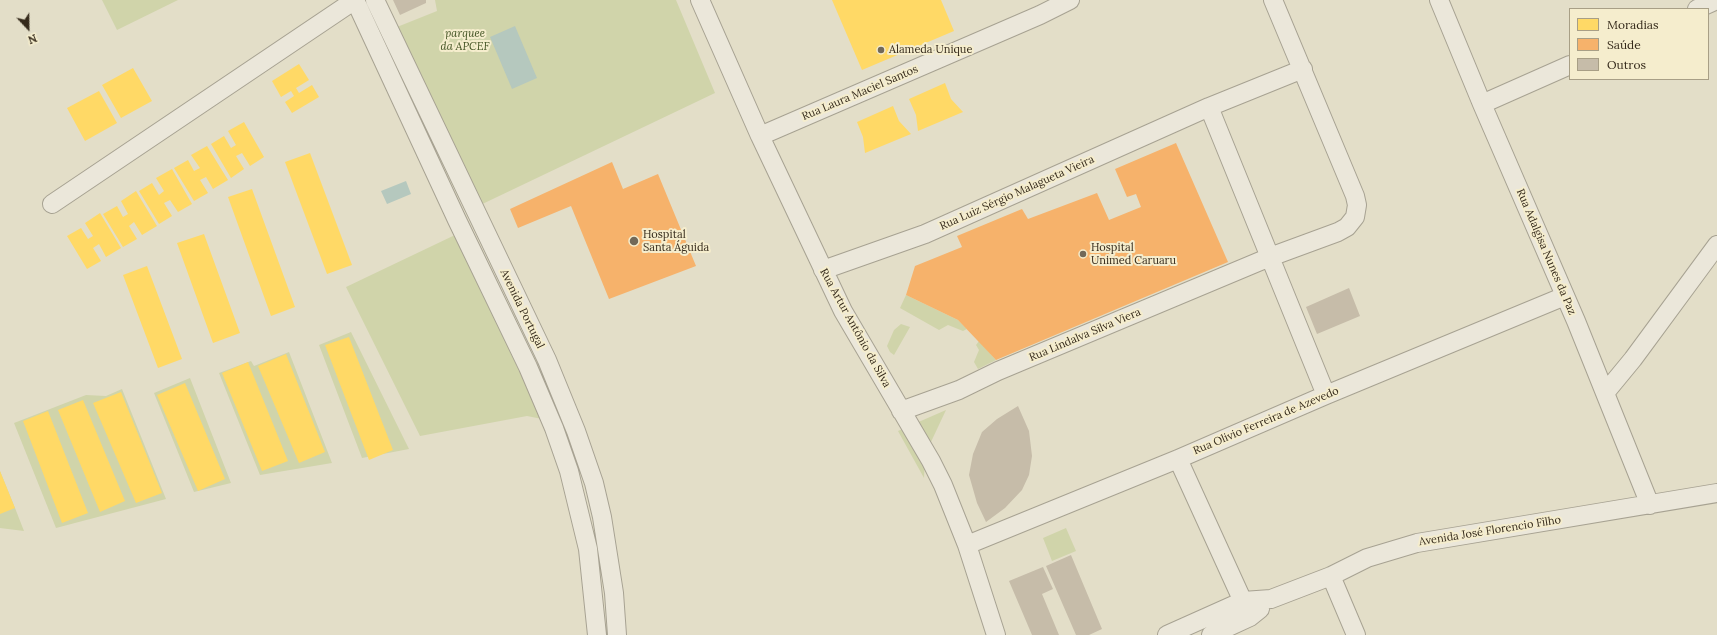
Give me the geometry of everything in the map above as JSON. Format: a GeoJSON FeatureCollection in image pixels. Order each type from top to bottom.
{"type":"FeatureCollection","features":[{"type":"Feature","properties":{"kind":"street"},"geometry":{"type":"LineString","coordinates":[[52,204],[355,0]]}},
{"type":"Feature","properties":{"kind":"street","name":"Avenida Portugal"},"geometry":{"type":"LineString","coordinates":[[355,0],[457,220],[528,367],[554,428],[567,464],[588,549],[597,635]]}},
{"type":"Feature","properties":{"kind":"street","name":"Avenida Portugal"},"geometry":{"type":"LineString","coordinates":[[375,0],[468,193],[561,392],[594,483],[602,518],[614,593],[617,635]]}},
{"type":"Feature","properties":{"kind":"street","name":"Rua Artur Antônio da Silva"},"geometry":{"type":"LineString","coordinates":[[700,0],[760,136],[843,311],[943,484],[967,545],[996,635]]}},
{"type":"Feature","properties":{"kind":"street","name":"Rua Laura Maciel Santos"},"geometry":{"type":"LineString","coordinates":[[760,136],[1040,15],[1070,0]]}},
{"type":"Feature","properties":{"kind":"street","name":"Rua Lindalva Silva Viera"},"geometry":{"type":"LineString","coordinates":[[901,411],[959,390],[998,371],[1270,257],[1338,232],[1347,227],[1355,217],[1358,205],[1348,177],[1273,0]]}},
{"type":"Feature","properties":{"kind":"street","name":"Rua Adalgisa Nunes da Paz"},"geometry":{"type":"LineString","coordinates":[[1439,0],[1565,296],[1650,505]]}},
{"type":"Feature","properties":{"kind":"street"},"geometry":{"type":"LineString","coordinates":[[1699,8],[1717,0]]}},
{"type":"Feature","properties":{"kind":"street"},"geometry":{"type":"LineString","coordinates":[[1482,104],[1569,65]]}},
{"type":"Feature","properties":{"kind":"street","name":"Rua Luiz Sérgio Malagueta Vieira"},"geometry":{"type":"LineString","coordinates":[[823,270],[925,234],[1209,107],[1303,69]]}},
{"type":"Feature","properties":{"kind":"street"},"geometry":{"type":"LineString","coordinates":[[1209,107],[1326,395]]}},
{"type":"Feature","properties":{"kind":"street"},"geometry":{"type":"LineString","coordinates":[[1605,393],[1638,353],[1717,245]]}},
{"type":"Feature","properties":{"kind":"street","name":"Rua Olivio Ferreira de Azevedo"},"geometry":{"type":"LineString","coordinates":[[967,545],[1178,459],[1326,395],[1565,296]]}},
{"type":"Feature","properties":{"kind":"street"},"geometry":{"type":"LineString","coordinates":[[1178,459],[1250,617]]}},
{"type":"Feature","properties":{"kind":"street","name":"Avenida José Florencio Filho"},"geometry":{"type":"LineString","coordinates":[[1167,635],[1243,601],[1271,599],[1331,576],[1367,558],[1417,543],[1717,493]]}},
{"type":"Feature","properties":{"kind":"street"},"geometry":{"type":"LineString","coordinates":[[582,521],[602,518]]}},
{"type":"Feature","properties":{"kind":"street"},"geometry":{"type":"LineString","coordinates":[[1331,576],[1356,635]]}},
{"type":"Feature","properties":{"kind":"street","name":"Avenida José Florencio Filho"},"geometry":{"type":"LineString","coordinates":[[1211,635],[1250,617],[1271,599]]}},
{"type":"Feature","properties":{"kind":"green space"},"geometry":{"type":"Polygon","coordinates":[[[102,0],[178,0],[117,30],[102,0]]]}},
{"type":"Feature","properties":{"kind":"green space","name":"parquee da APCEF"},"geometry":{"type":"Polygon","coordinates":[[[435,0],[676,0],[715,93],[474,208],[392,29],[437,11],[435,0]]]}},
{"type":"Feature","properties":{"kind":"green space"},"geometry":{"type":"Polygon","coordinates":[[[455,235],[542,419],[527,416],[420,436],[346,287],[455,235]]]}},
{"type":"Feature","properties":{"kind":"green space"},"geometry":{"type":"Polygon","coordinates":[[[906,295],[958,320],[967,329],[963,331],[948,325],[939,330],[900,308],[906,295]]]}},
{"type":"Feature","properties":{"kind":"green space"},"geometry":{"type":"Polygon","coordinates":[[[901,324],[910,327],[894,355],[890,352],[887,346],[894,330],[901,324]]]}},
{"type":"Feature","properties":{"kind":"green space"},"geometry":{"type":"Polygon","coordinates":[[[351,332],[409,449],[362,458],[319,345],[351,332]]]}},
{"type":"Feature","properties":{"kind":"green space"},"geometry":{"type":"Polygon","coordinates":[[[979,341],[996,360],[978,369],[974,362],[979,350],[976,345],[979,341]]]}},
{"type":"Feature","properties":{"kind":"green space"},"geometry":{"type":"Polygon","coordinates":[[[289,352],[332,463],[260,475],[219,373],[251,361],[254,366],[289,352]]]}},
{"type":"Feature","properties":{"kind":"green space"},"geometry":{"type":"Polygon","coordinates":[[[190,378],[231,483],[194,492],[154,393],[190,378]]]}},
{"type":"Feature","properties":{"kind":"green space"},"geometry":{"type":"Polygon","coordinates":[[[122,389],[166,499],[56,528],[14,423],[86,395],[106,396],[122,389]]]}},
{"type":"Feature","properties":{"kind":"green space"},"geometry":{"type":"Polygon","coordinates":[[[946,410],[930,444],[925,460],[924,478],[898,431],[946,410]]]}},
{"type":"Feature","properties":{"kind":"green space"},"geometry":{"type":"Polygon","coordinates":[[[0,471],[15,508],[24,531],[0,528],[0,471]]]}},
{"type":"Feature","properties":{"kind":"green space"},"geometry":{"type":"Polygon","coordinates":[[[1066,528],[1076,551],[1052,561],[1043,538],[1066,528]]]}},
{"type":"Feature","properties":{"kind":"shaded area"},"geometry":{"type":"Polygon","coordinates":[[[515,26],[537,78],[512,89],[490,37],[515,26]]]}},
{"type":"Feature","properties":{"kind":"shaded area"},"geometry":{"type":"Polygon","coordinates":[[[406,181],[411,194],[387,204],[381,191],[406,181]]]}},
{"type":"Feature","properties":{"kind":"building: Moradias","name":"Alameda Unique"},"geometry":{"type":"Polygon","coordinates":[[[832,0],[941,0],[954,31],[862,70],[832,0]]]}},
{"type":"Feature","properties":{"kind":"building: Moradias"},"geometry":{"type":"Polygon","coordinates":[[[299,64],[309,80],[296,88],[299,93],[312,85],[319,97],[292,113],[285,102],[294,96],[291,91],[281,97],[272,81],[299,64]]]}},
{"type":"Feature","properties":{"kind":"building: Moradias"},"geometry":{"type":"Polygon","coordinates":[[[133,68],[152,101],[121,118],[102,85],[133,68]]]}},
{"type":"Feature","properties":{"kind":"building: Moradias"},"geometry":{"type":"Polygon","coordinates":[[[945,83],[951,99],[963,112],[918,131],[916,115],[909,99],[945,83]]]}},
{"type":"Feature","properties":{"kind":"building: Moradias"},"geometry":{"type":"Polygon","coordinates":[[[99,91],[117,123],[85,141],[67,108],[99,91]]]}},
{"type":"Feature","properties":{"kind":"building: Moradias"},"geometry":{"type":"Polygon","coordinates":[[[893,106],[899,121],[911,134],[865,153],[863,137],[857,122],[893,106]]]}},
{"type":"Feature","properties":{"kind":"building: Moradias"},"geometry":{"type":"Polygon","coordinates":[[[244,122],[264,157],[250,166],[242,153],[236,156],[244,169],[231,178],[211,144],[224,136],[231,148],[236,145],[228,131],[244,122]]]}},
{"type":"Feature","properties":{"kind":"building: Moradias"},"geometry":{"type":"Polygon","coordinates":[[[207,146],[228,180],[213,189],[206,177],[200,180],[208,193],[194,201],[174,168],[188,160],[194,171],[200,168],[191,155],[207,146]]]}},
{"type":"Feature","properties":{"kind":"building: Moradias"},"geometry":{"type":"Polygon","coordinates":[[[310,153],[352,265],[327,274],[285,162],[310,153]]]}},
{"type":"Feature","properties":{"kind":"building: Moradias"},"geometry":{"type":"Polygon","coordinates":[[[172,169],[192,204],[178,212],[170,200],[164,203],[172,216],[159,224],[139,191],[152,183],[159,195],[164,191],[156,178],[172,169]]]}},
{"type":"Feature","properties":{"kind":"building: Moradias"},"geometry":{"type":"Polygon","coordinates":[[[252,189],[295,307],[271,316],[228,197],[252,189]]]}},
{"type":"Feature","properties":{"kind":"building: Moradias"},"geometry":{"type":"Polygon","coordinates":[[[136,191],[157,226],[142,235],[134,222],[129,226],[137,239],[123,247],[103,214],[117,206],[123,217],[128,214],[121,201],[136,191]]]}},
{"type":"Feature","properties":{"kind":"building: Moradias"},"geometry":{"type":"Polygon","coordinates":[[[100,213],[121,248],[106,257],[99,244],[93,248],[101,261],[87,269],[67,236],[81,228],[88,239],[93,236],[85,223],[100,213]]]}},
{"type":"Feature","properties":{"kind":"building: Moradias"},"geometry":{"type":"Polygon","coordinates":[[[204,234],[240,333],[213,343],[177,243],[204,234]]]}},
{"type":"Feature","properties":{"kind":"building: Moradias"},"geometry":{"type":"Polygon","coordinates":[[[147,266],[182,359],[158,368],[123,275],[147,266]]]}},
{"type":"Feature","properties":{"kind":"building: Moradias"},"geometry":{"type":"Polygon","coordinates":[[[349,337],[393,450],[369,460],[325,345],[349,337]]]}},
{"type":"Feature","properties":{"kind":"building: Moradias"},"geometry":{"type":"Polygon","coordinates":[[[286,354],[325,452],[299,463],[258,366],[286,354]]]}},
{"type":"Feature","properties":{"kind":"building: Moradias"},"geometry":{"type":"Polygon","coordinates":[[[248,362],[288,461],[262,471],[222,373],[248,362]]]}},
{"type":"Feature","properties":{"kind":"building: Moradias"},"geometry":{"type":"Polygon","coordinates":[[[185,383],[225,479],[198,491],[157,395],[185,383]]]}},
{"type":"Feature","properties":{"kind":"building: Moradias"},"geometry":{"type":"Polygon","coordinates":[[[121,392],[162,493],[136,503],[93,403],[121,392]]]}},
{"type":"Feature","properties":{"kind":"building: Moradias"},"geometry":{"type":"Polygon","coordinates":[[[83,400],[125,501],[100,512],[58,410],[83,400]]]}},
{"type":"Feature","properties":{"kind":"building: Moradias"},"geometry":{"type":"Polygon","coordinates":[[[48,411],[88,513],[62,523],[23,421],[48,411]]]}},
{"type":"Feature","properties":{"kind":"building: Moradias"},"geometry":{"type":"Polygon","coordinates":[[[0,471],[15,508],[0,514],[0,471]]]}},
{"type":"Feature","properties":{"kind":"building: Saúde","name":"Hospital Unimed Caruaru"},"geometry":{"type":"Polygon","coordinates":[[[1176,143],[1228,262],[996,360],[958,320],[906,295],[915,266],[962,247],[957,236],[1022,209],[1028,219],[1097,193],[1109,220],[1141,207],[1136,194],[1127,197],[1115,169],[1176,143]]]}},
{"type":"Feature","properties":{"kind":"building: Saúde","name":"Hospital Santa Águida"},"geometry":{"type":"Polygon","coordinates":[[[612,162],[623,189],[658,174],[696,266],[609,299],[571,206],[518,228],[510,209],[612,162]]]}},
{"type":"Feature","properties":{"kind":"building: Outros"},"geometry":{"type":"Polygon","coordinates":[[[393,0],[426,0],[426,3],[400,15],[393,0]]]}},
{"type":"Feature","properties":{"kind":"building: Outros"},"geometry":{"type":"Polygon","coordinates":[[[1349,288],[1360,316],[1317,334],[1306,307],[1349,288]]]}},
{"type":"Feature","properties":{"kind":"building: Outros"},"geometry":{"type":"Polygon","coordinates":[[[1018,406],[1029,431],[1032,456],[1029,475],[1022,490],[1005,508],[986,522],[977,503],[969,475],[973,454],[982,432],[997,419],[1018,406]]]}},
{"type":"Feature","properties":{"kind":"building: Outros"},"geometry":{"type":"Polygon","coordinates":[[[1071,555],[1102,629],[1089,635],[1076,635],[1046,566],[1071,555]]]}},
{"type":"Feature","properties":{"kind":"building: Outros"},"geometry":{"type":"Polygon","coordinates":[[[1043,567],[1053,589],[1042,594],[1059,635],[1032,635],[1009,581],[1043,567]]]}},
{"type":"Feature","properties":{"kind":"place","name":"Alameda Unique"},"geometry":{"type":"Point","coordinates":[881,50]}},
{"type":"Feature","properties":{"kind":"place","name":"Hospital Santa Águida"},"geometry":{"type":"Point","coordinates":[634,241]}},
{"type":"Feature","properties":{"kind":"place","name":"Hospital Unimed Caruaru"},"geometry":{"type":"Point","coordinates":[1083,254]}}]}
